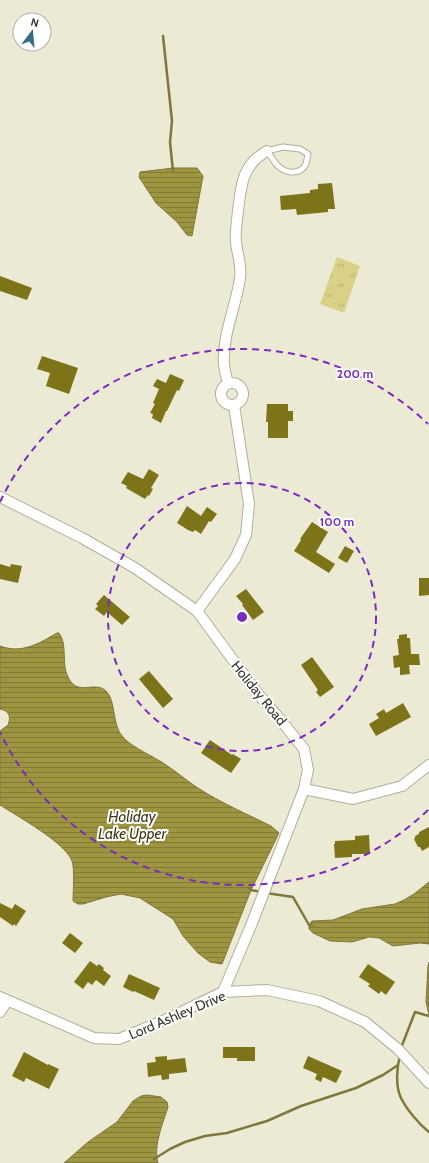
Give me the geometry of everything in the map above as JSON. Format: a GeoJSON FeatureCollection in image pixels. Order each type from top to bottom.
{"type":"FeatureCollection","features":[{"type":"Feature","properties":{"kind":"street"},"geometry":{"type":"LineString","coordinates":[[228,383],[224,366],[226,339],[240,277],[240,259],[236,246],[239,196],[243,179],[251,163],[258,156],[267,151]]}},
{"type":"Feature","properties":{"kind":"street"},"geometry":{"type":"LineString","coordinates":[[231,382],[239,384],[243,391],[243,398],[240,402],[234,405],[230,405],[224,401],[221,395],[222,388],[228,383],[231,382]]}},
{"type":"Feature","properties":{"kind":"street"},"geometry":{"type":"LineString","coordinates":[[197,611],[235,559],[246,535],[249,504],[234,405]]}},
{"type":"Feature","properties":{"kind":"street","name":"Holiday Road"},"geometry":{"type":"LineString","coordinates":[[0,497],[82,538],[135,568],[197,611],[258,694],[304,749],[308,770],[304,789],[252,923],[223,992]]}},
{"type":"Feature","properties":{"kind":"street"},"geometry":{"type":"LineString","coordinates":[[304,789],[353,798],[402,786],[429,765]]}},
{"type":"Feature","properties":{"kind":"street","name":"Lord Ashley Drive"},"geometry":{"type":"LineString","coordinates":[[4,999],[94,1038],[119,1039],[165,1020],[223,992],[267,990],[319,1001],[365,1022],[398,1049],[429,1082]]}},
{"type":"Feature","properties":{"kind":"street"},"geometry":{"type":"LineString","coordinates":[[0,1012],[4,999]]}},
{"type":"Feature","properties":{"kind":"lane"},"geometry":{"type":"LineString","coordinates":[[283,147],[300,149],[308,154],[306,163],[301,170],[292,173],[283,171],[276,165],[267,151],[283,147]]}},
{"type":"Feature","properties":{"kind":"green space"},"geometry":{"type":"Polygon","coordinates":[[[337,257],[360,266],[344,313],[320,304],[337,257]]]}},
{"type":"Feature","properties":{"kind":"water"},"geometry":{"type":"Polygon","coordinates":[[[173,168],[197,168],[203,176],[192,236],[187,235],[177,222],[156,203],[139,177],[140,172],[173,168]]]}},
{"type":"Feature","properties":{"kind":"water","name":"Holiday Lake Upper"},"geometry":{"type":"Polygon","coordinates":[[[59,633],[62,638],[65,666],[68,677],[72,683],[82,688],[97,687],[102,688],[107,692],[112,702],[117,727],[127,741],[207,793],[271,826],[279,833],[251,890],[222,964],[210,962],[198,953],[183,936],[173,919],[140,898],[121,894],[83,904],[78,904],[73,901],[73,870],[72,861],[68,854],[61,846],[40,830],[0,805],[0,731],[8,725],[9,715],[6,711],[0,709],[0,646],[16,649],[30,647],[59,633]]]}},
{"type":"Feature","properties":{"kind":"water"},"geometry":{"type":"Polygon","coordinates":[[[429,882],[429,944],[420,943],[393,946],[379,938],[369,937],[352,942],[330,941],[313,933],[309,929],[309,925],[312,921],[333,920],[362,909],[395,904],[414,894],[429,882]]]}},
{"type":"Feature","properties":{"kind":"water"},"geometry":{"type":"Polygon","coordinates":[[[429,962],[429,1015],[426,1002],[429,962]]]}},
{"type":"Feature","properties":{"kind":"water"},"geometry":{"type":"Polygon","coordinates":[[[147,1095],[161,1097],[167,1102],[168,1107],[161,1127],[158,1142],[158,1163],[64,1163],[88,1142],[117,1122],[133,1101],[141,1096],[147,1095]]]}},
{"type":"Feature","properties":{"kind":"building"},"geometry":{"type":"Polygon","coordinates":[[[332,183],[335,209],[328,209],[328,212],[297,215],[296,209],[281,210],[280,196],[310,193],[310,190],[318,189],[318,184],[332,183]]]}},
{"type":"Feature","properties":{"kind":"building"},"geometry":{"type":"Polygon","coordinates":[[[0,276],[32,288],[27,300],[0,291],[0,276]]]}},
{"type":"Feature","properties":{"kind":"building"},"geometry":{"type":"Polygon","coordinates":[[[42,356],[78,368],[69,394],[46,386],[50,373],[37,369],[42,356]]]}},
{"type":"Feature","properties":{"kind":"building"},"geometry":{"type":"Polygon","coordinates":[[[170,374],[184,380],[179,391],[177,390],[161,423],[152,418],[153,414],[150,413],[155,404],[153,403],[159,389],[153,386],[157,379],[166,383],[170,374]]]}},
{"type":"Feature","properties":{"kind":"building"},"geometry":{"type":"Polygon","coordinates":[[[267,404],[288,404],[288,411],[293,411],[293,421],[288,421],[288,438],[268,438],[268,422],[266,422],[267,404]]]}},
{"type":"Feature","properties":{"kind":"building"},"geometry":{"type":"Polygon","coordinates":[[[149,469],[159,475],[151,488],[153,489],[149,496],[148,495],[145,499],[126,488],[127,486],[121,483],[128,472],[143,479],[149,469]]]}},
{"type":"Feature","properties":{"kind":"building"},"geometry":{"type":"Polygon","coordinates":[[[187,506],[201,516],[207,507],[217,514],[211,522],[209,521],[201,534],[195,530],[193,532],[188,530],[177,523],[187,506]]]}},
{"type":"Feature","properties":{"kind":"building"},"geometry":{"type":"Polygon","coordinates":[[[312,522],[328,532],[316,552],[335,564],[329,573],[294,551],[301,540],[300,539],[312,522]]]}},
{"type":"Feature","properties":{"kind":"building"},"geometry":{"type":"Polygon","coordinates":[[[345,546],[354,551],[347,563],[338,558],[345,546]]]}},
{"type":"Feature","properties":{"kind":"building"},"geometry":{"type":"Polygon","coordinates":[[[0,564],[10,567],[11,564],[22,566],[18,583],[0,579],[0,564]]]}},
{"type":"Feature","properties":{"kind":"building"},"geometry":{"type":"Polygon","coordinates":[[[419,578],[429,578],[429,595],[419,596],[419,578]]]}},
{"type":"Feature","properties":{"kind":"building"},"geometry":{"type":"Polygon","coordinates":[[[246,589],[264,612],[253,620],[236,596],[246,589]]]}},
{"type":"Feature","properties":{"kind":"building"},"geometry":{"type":"Polygon","coordinates":[[[104,595],[130,617],[122,625],[107,612],[104,616],[95,609],[98,606],[96,604],[104,595]]]}},
{"type":"Feature","properties":{"kind":"building"},"geometry":{"type":"Polygon","coordinates":[[[407,634],[407,638],[410,638],[411,654],[419,654],[420,665],[409,665],[410,674],[400,675],[400,667],[394,668],[393,656],[399,655],[397,639],[399,639],[399,635],[407,634]]]}},
{"type":"Feature","properties":{"kind":"building"},"geometry":{"type":"Polygon","coordinates":[[[312,657],[334,687],[320,697],[316,692],[318,690],[301,665],[312,657]]]}},
{"type":"Feature","properties":{"kind":"building"},"geometry":{"type":"Polygon","coordinates":[[[149,671],[173,699],[163,708],[139,679],[149,671]]]}},
{"type":"Feature","properties":{"kind":"building"},"geometry":{"type":"Polygon","coordinates":[[[403,703],[411,717],[376,736],[369,724],[379,718],[376,714],[384,709],[386,713],[403,703]]]}},
{"type":"Feature","properties":{"kind":"building"},"geometry":{"type":"Polygon","coordinates":[[[210,740],[232,755],[233,754],[241,759],[231,773],[201,753],[210,740]]]}},
{"type":"Feature","properties":{"kind":"building"},"geometry":{"type":"Polygon","coordinates":[[[429,827],[429,847],[422,851],[414,839],[419,832],[429,827]]]}},
{"type":"Feature","properties":{"kind":"building"},"geometry":{"type":"Polygon","coordinates":[[[369,835],[370,854],[352,854],[352,857],[335,858],[335,841],[355,840],[355,836],[369,835]]]}},
{"type":"Feature","properties":{"kind":"building"},"geometry":{"type":"Polygon","coordinates":[[[0,903],[12,909],[15,904],[26,911],[16,926],[14,924],[13,926],[0,917],[0,903]]]}},
{"type":"Feature","properties":{"kind":"building"},"geometry":{"type":"Polygon","coordinates":[[[70,933],[83,943],[75,953],[62,943],[70,933]]]}},
{"type":"Feature","properties":{"kind":"building"},"geometry":{"type":"Polygon","coordinates":[[[90,961],[97,966],[99,964],[104,968],[103,970],[111,976],[104,986],[96,980],[92,985],[88,982],[83,989],[74,982],[90,961]]]}},
{"type":"Feature","properties":{"kind":"building"},"geometry":{"type":"Polygon","coordinates":[[[368,964],[395,982],[386,995],[381,991],[379,994],[368,986],[370,984],[359,977],[368,964]]]}},
{"type":"Feature","properties":{"kind":"building"},"geometry":{"type":"Polygon","coordinates":[[[129,974],[160,988],[154,1000],[123,987],[129,974]]]}},
{"type":"Feature","properties":{"kind":"building"},"geometry":{"type":"Polygon","coordinates":[[[223,1047],[255,1047],[255,1061],[237,1061],[237,1058],[223,1058],[223,1047]]]}},
{"type":"Feature","properties":{"kind":"building"},"geometry":{"type":"Polygon","coordinates":[[[24,1052],[48,1065],[59,1069],[49,1089],[26,1078],[24,1082],[12,1076],[24,1052]]]}},
{"type":"Feature","properties":{"kind":"building"},"geometry":{"type":"Polygon","coordinates":[[[167,1056],[167,1060],[185,1058],[187,1072],[169,1074],[169,1079],[162,1080],[161,1075],[148,1077],[147,1063],[156,1062],[155,1057],[167,1056]]]}},
{"type":"Feature","properties":{"kind":"building"},"geometry":{"type":"Polygon","coordinates":[[[308,1056],[342,1071],[336,1083],[323,1077],[321,1082],[315,1079],[317,1074],[303,1068],[308,1056]]]}},
{"type":"Feature","properties":{"kind":"waterway"},"geometry":{"type":"LineString","coordinates":[[163,36],[172,121],[170,142],[173,171]]}},
{"type":"Feature","properties":{"kind":"waterway"},"geometry":{"type":"LineString","coordinates":[[249,888],[251,890],[261,892]]}},
{"type":"Feature","properties":{"kind":"waterway"},"geometry":{"type":"LineString","coordinates":[[266,893],[293,897],[309,925],[312,925]]}},
{"type":"Feature","properties":{"kind":"waterway"},"geometry":{"type":"LineString","coordinates":[[401,1048],[415,1012],[429,1016]]}},
{"type":"Feature","properties":{"kind":"waterway"},"geometry":{"type":"LineString","coordinates":[[400,1055],[397,1076],[399,1093],[410,1112],[429,1132]]}},
{"type":"Feature","properties":{"kind":"waterway"},"geometry":{"type":"LineString","coordinates":[[154,1159],[185,1142],[205,1136],[227,1133],[267,1121],[301,1106],[356,1088],[383,1075],[398,1065]]}}]}
